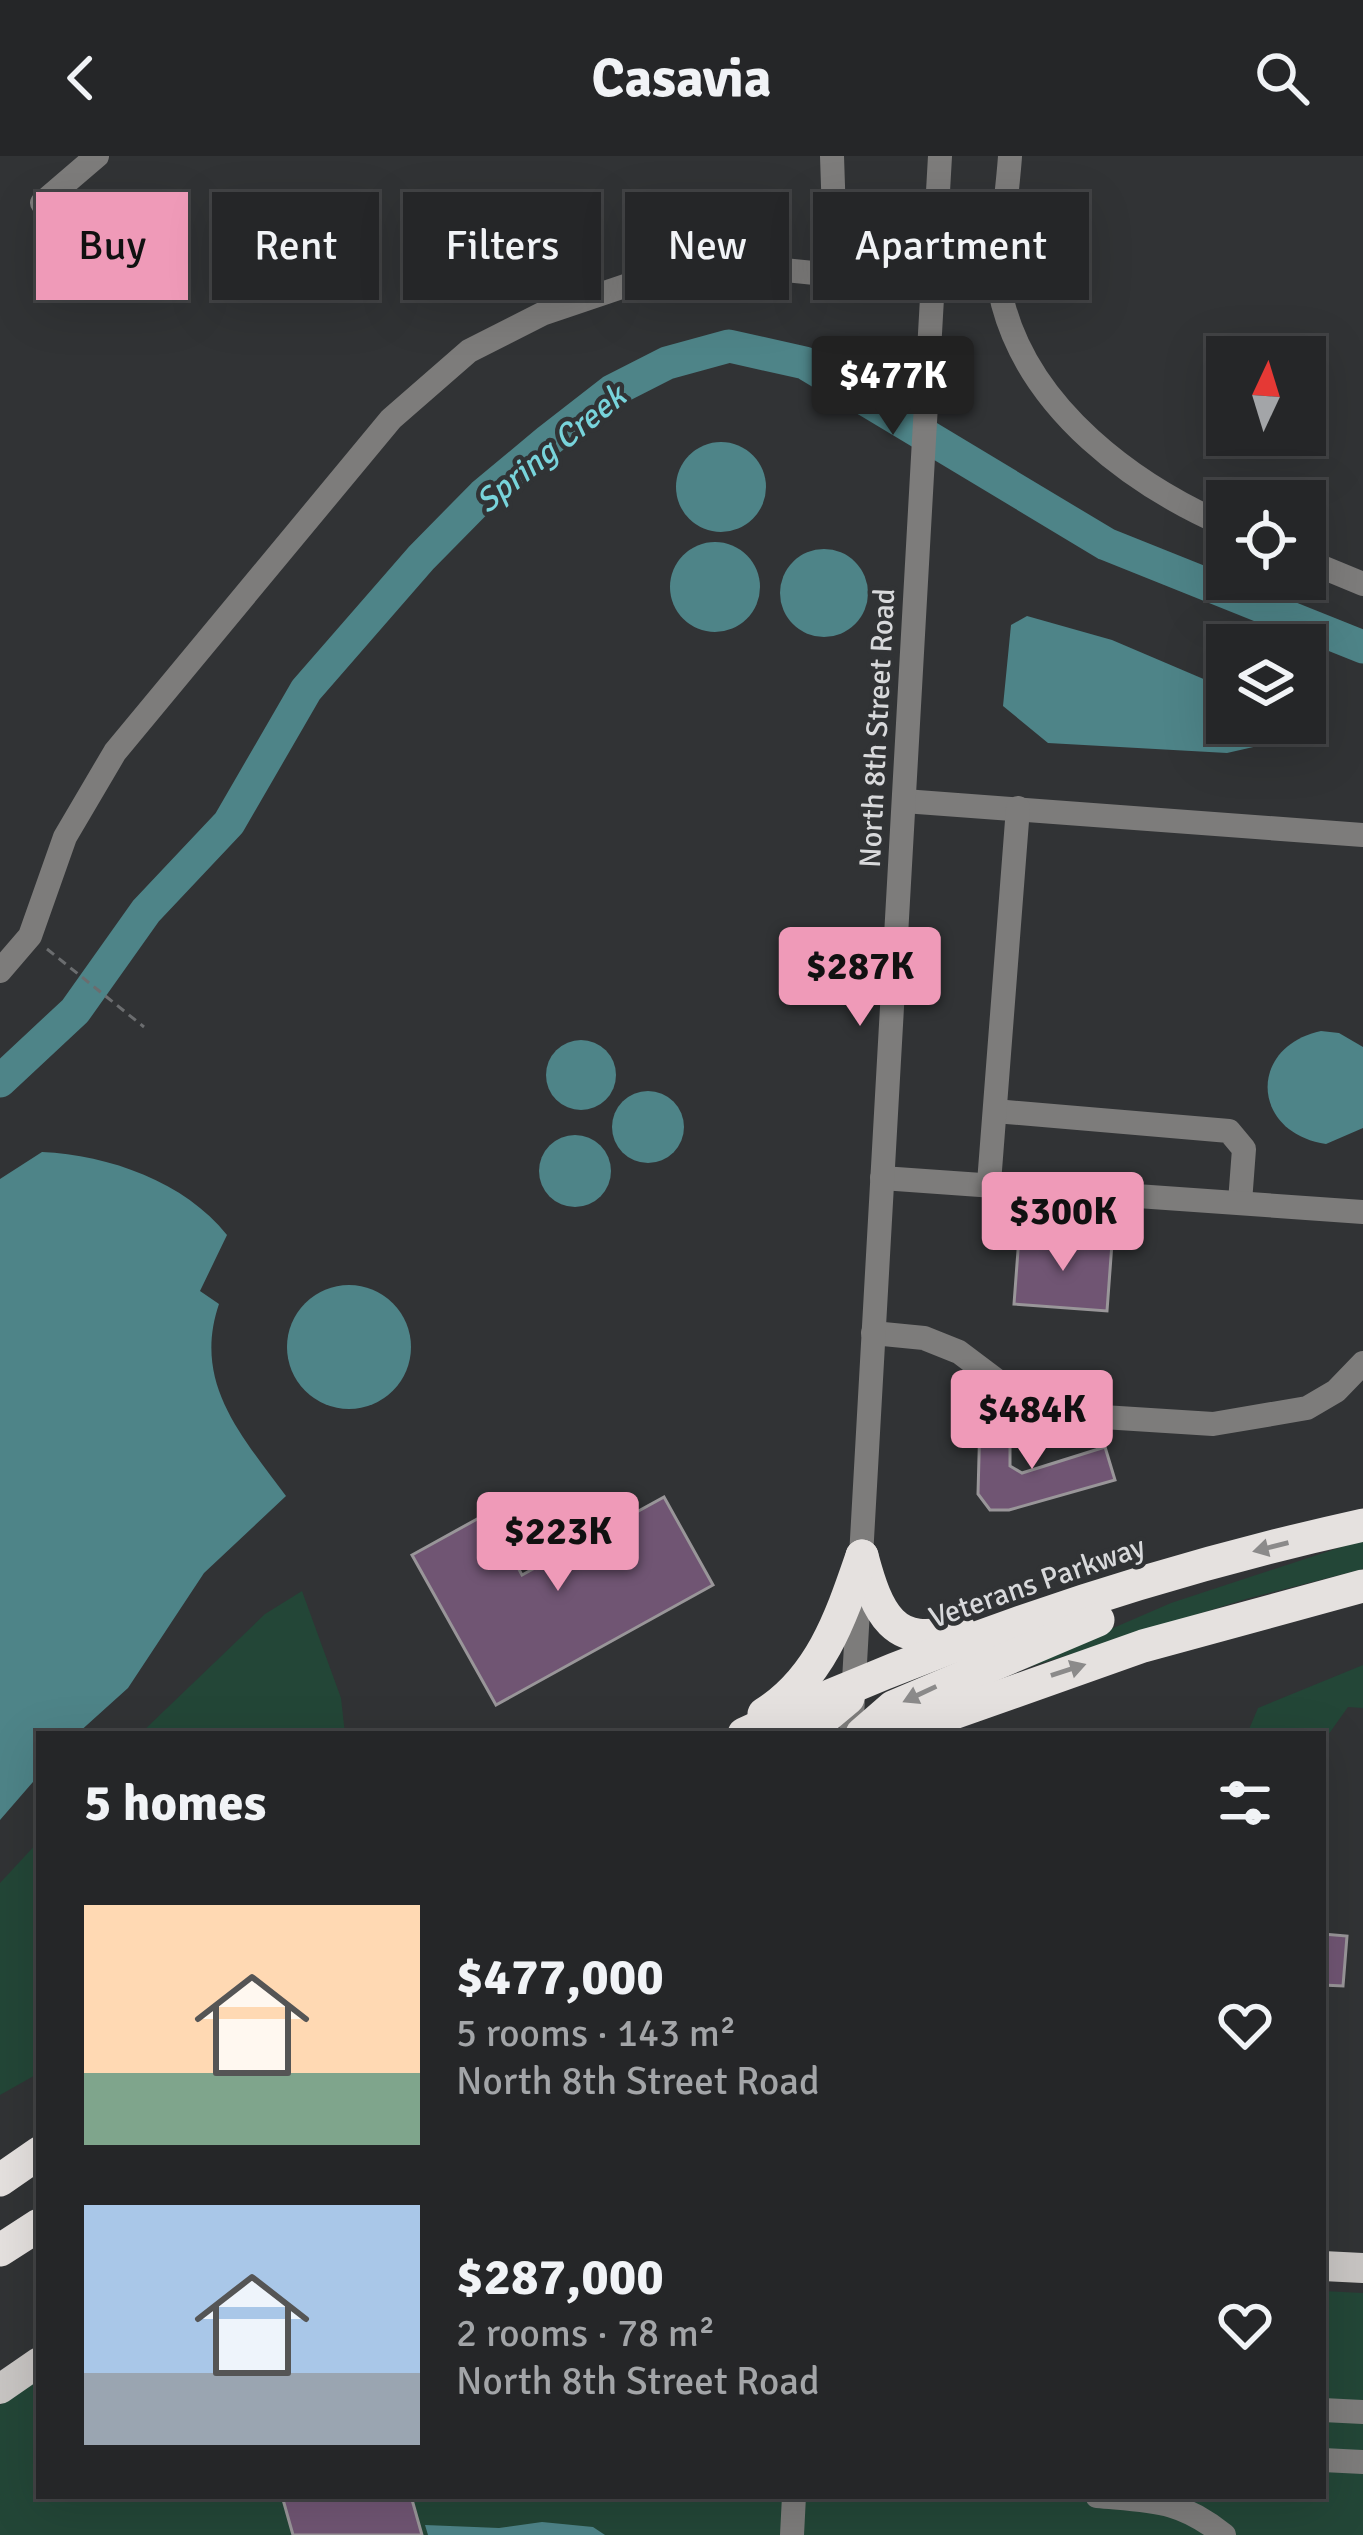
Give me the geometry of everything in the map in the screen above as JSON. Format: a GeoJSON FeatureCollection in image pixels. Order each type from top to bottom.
{"type":"FeatureCollection","features":[{"type":"Feature","properties":{"kind":"highway","name":"Veterans Parkway"},"geometry":{"type":"LineString","coordinates":[[751,1731],[855,1686],[1180,1572],[1363,1525]]}},
{"type":"Feature","properties":{"kind":"highway"},"geometry":{"type":"LineString","coordinates":[[862,1556],[884,1615],[904,1631],[927,1638],[1130,1572],[1180,1572]]}},
{"type":"Feature","properties":{"kind":"highway"},"geometry":{"type":"LineString","coordinates":[[738,1731],[782,1702],[813,1668],[842,1615],[862,1556]]}},
{"type":"Feature","properties":{"kind":"highway"},"geometry":{"type":"LineString","coordinates":[[865,1731],[884,1712],[932,1688],[1199,1582],[1215,1562]]}},
{"type":"Feature","properties":{"kind":"highway"},"geometry":{"type":"LineString","coordinates":[[900,1731],[957,1708],[1226,1621],[1363,1586]]}},
{"type":"Feature","properties":{"kind":"highway"},"geometry":{"type":"LineString","coordinates":[[809,1731],[837,1711],[855,1686]]}},
{"type":"Feature","properties":{"kind":"highway"},"geometry":{"type":"LineString","coordinates":[[927,1731],[957,1708]]}},
{"type":"Feature","properties":{"kind":"highway"},"geometry":{"type":"LineString","coordinates":[[0,2180],[36,2155]]}},
{"type":"Feature","properties":{"kind":"highway"},"geometry":{"type":"LineString","coordinates":[[0,2250],[36,2227]]}},
{"type":"Feature","properties":{"kind":"main road"},"geometry":{"type":"LineString","coordinates":[[1326,2266],[1363,2268]]}},
{"type":"Feature","properties":{"kind":"main road"},"geometry":{"type":"LineString","coordinates":[[0,2389],[36,2364]]}},
{"type":"Feature","properties":{"kind":"street"},"geometry":{"type":"LineString","coordinates":[[54,192],[97,156]]}},
{"type":"Feature","properties":{"kind":"street"},"geometry":{"type":"LineString","coordinates":[[832,156],[833,192]]}},
{"type":"Feature","properties":{"kind":"street","name":"North 8th Street Road"},"geometry":{"type":"LineString","coordinates":[[938,192],[940,156]]}},
{"type":"Feature","properties":{"kind":"street"},"geometry":{"type":"LineString","coordinates":[[1008,192],[1010,156]]}},
{"type":"Feature","properties":{"kind":"street"},"geometry":{"type":"LineString","coordinates":[[0,971],[30,936],[65,837],[115,752],[391,419],[428,383],[469,351],[542,314],[650,274],[713,264],[813,274]]}},
{"type":"Feature","properties":{"kind":"street","name":"North 8th Street Road"},"geometry":{"type":"LineString","coordinates":[[851,1731],[931,300]]}},
{"type":"Feature","properties":{"kind":"street"},"geometry":{"type":"LineString","coordinates":[[1006,300],[1027,355],[1076,424],[1105,454],[1178,505],[1206,517]]}},
{"type":"Feature","properties":{"kind":"street"},"geometry":{"type":"LineString","coordinates":[[1326,569],[1363,584]]}},
{"type":"Feature","properties":{"kind":"street"},"geometry":{"type":"LineString","coordinates":[[904,801],[1363,835]]}},
{"type":"Feature","properties":{"kind":"street"},"geometry":{"type":"LineString","coordinates":[[989,1183],[1018,808]]}},
{"type":"Feature","properties":{"kind":"street"},"geometry":{"type":"LineString","coordinates":[[995,1111],[1229,1131],[1244,1149],[1240,1202]]}},
{"type":"Feature","properties":{"kind":"street"},"geometry":{"type":"LineString","coordinates":[[882,1178],[1363,1212]]}},
{"type":"Feature","properties":{"kind":"street"},"geometry":{"type":"LineString","coordinates":[[873,1341],[934,1341],[958,1352],[1040,1413],[1250,1421],[1307,1408],[1336,1391],[1363,1363]]}},
{"type":"Feature","properties":{"kind":"street"},"geometry":{"type":"LineString","coordinates":[[1326,2410],[1363,2412]]}},
{"type":"Feature","properties":{"kind":"street"},"geometry":{"type":"LineString","coordinates":[[1326,2460],[1363,2462]]}},
{"type":"Feature","properties":{"kind":"street"},"geometry":{"type":"LineString","coordinates":[[792,2535],[794,2499]]}},
{"type":"Feature","properties":{"kind":"street"},"geometry":{"type":"LineString","coordinates":[[1170,2499],[1224,2535]]}},
{"type":"Feature","properties":{"kind":"path"},"geometry":{"type":"LineString","coordinates":[[43,946],[143,1028]]}},
{"type":"Feature","properties":{"kind":"green space"},"geometry":{"type":"Polygon","coordinates":[[[1363,1540],[1363,1569],[1246,1599],[1007,1674],[1171,1603],[1363,1540]]]}},
{"type":"Feature","properties":{"kind":"green space"},"geometry":{"type":"Polygon","coordinates":[[[302,1591],[341,1698],[345,1731],[143,1731],[265,1614],[302,1591]]]}},
{"type":"Feature","properties":{"kind":"green space"},"geometry":{"type":"Polygon","coordinates":[[[1363,1665],[1363,1708],[1348,1707],[1326,1738],[1326,1731],[1248,1731],[1258,1708],[1363,1665]]]}},
{"type":"Feature","properties":{"kind":"green space"},"geometry":{"type":"Polygon","coordinates":[[[36,1844],[36,2075],[0,2095],[0,1883],[36,1844]]]}},
{"type":"Feature","properties":{"kind":"green space"},"geometry":{"type":"Polygon","coordinates":[[[1326,2291],[1363,2293],[1363,2535],[0,2535],[0,2405],[36,2381],[36,2499],[1326,2499],[1326,2291]]]}},
{"type":"Feature","properties":{"kind":"water"},"geometry":{"type":"Polygon","coordinates":[[[721,442],[738,445],[753,455],[763,470],[763,504],[753,519],[738,529],[721,532],[704,529],[689,519],[679,504],[676,487],[679,470],[689,455],[704,445],[721,442]]]}},
{"type":"Feature","properties":{"kind":"water"},"geometry":{"type":"Polygon","coordinates":[[[715,542],[747,555],[760,587],[747,619],[715,632],[683,619],[670,587],[683,555],[715,542]]]}},
{"type":"Feature","properties":{"kind":"water"},"geometry":{"type":"Polygon","coordinates":[[[824,549],[841,552],[855,562],[865,576],[865,610],[855,624],[841,634],[824,637],[807,634],[793,624],[783,610],[780,593],[783,576],[793,562],[807,552],[824,549]]]}},
{"type":"Feature","properties":{"kind":"water"},"geometry":{"type":"Polygon","coordinates":[[[1027,616],[1112,640],[1206,680],[1206,744],[1267,744],[1227,753],[1048,743],[1003,706],[1011,625],[1027,616]]]}},
{"type":"Feature","properties":{"kind":"water"},"geometry":{"type":"Polygon","coordinates":[[[1321,1031],[1339,1033],[1363,1047],[1363,1128],[1326,1144],[1301,1137],[1283,1124],[1272,1108],[1268,1089],[1270,1071],[1280,1054],[1297,1040],[1321,1031]]]}},
{"type":"Feature","properties":{"kind":"water"},"geometry":{"type":"Polygon","coordinates":[[[581,1040],[606,1050],[616,1075],[606,1100],[581,1110],[556,1100],[546,1075],[556,1050],[581,1040]]]}},
{"type":"Feature","properties":{"kind":"water"},"geometry":{"type":"Polygon","coordinates":[[[648,1091],[673,1102],[684,1127],[673,1152],[648,1163],[623,1152],[612,1127],[623,1102],[648,1091]]]}},
{"type":"Feature","properties":{"kind":"water"},"geometry":{"type":"Polygon","coordinates":[[[575,1135],[601,1145],[611,1171],[601,1197],[575,1207],[549,1197],[539,1171],[549,1145],[575,1135]]]}},
{"type":"Feature","properties":{"kind":"water"},"geometry":{"type":"Polygon","coordinates":[[[42,1152],[67,1154],[144,1175],[210,1216],[227,1235],[200,1291],[219,1304],[212,1332],[217,1384],[238,1430],[286,1496],[204,1573],[128,1688],[80,1731],[36,1731],[36,1778],[0,1820],[0,1179],[42,1152]]]}},
{"type":"Feature","properties":{"kind":"water"},"geometry":{"type":"Polygon","coordinates":[[[349,1285],[373,1290],[393,1303],[406,1323],[411,1347],[406,1371],[393,1391],[373,1404],[349,1409],[325,1404],[305,1391],[292,1371],[287,1347],[292,1323],[305,1303],[325,1290],[349,1285]]]}},
{"type":"Feature","properties":{"kind":"water"},"geometry":{"type":"Polygon","coordinates":[[[542,2522],[593,2527],[605,2535],[428,2535],[425,2525],[499,2528],[542,2522]]]}},
{"type":"Feature","properties":{"kind":"building"},"geometry":{"type":"Polygon","coordinates":[[[1019,1237],[1112,1243],[1107,1311],[1014,1304],[1019,1237]]]}},
{"type":"Feature","properties":{"kind":"building"},"geometry":{"type":"Polygon","coordinates":[[[980,1420],[1010,1421],[1010,1466],[1022,1473],[1105,1447],[1115,1480],[1009,1510],[990,1510],[978,1494],[980,1420]]]}},
{"type":"Feature","properties":{"kind":"building"},"geometry":{"type":"Polygon","coordinates":[[[664,1497],[713,1585],[496,1705],[412,1555],[488,1513],[522,1575],[664,1497]]]}},
{"type":"Feature","properties":{"kind":"building"},"geometry":{"type":"Polygon","coordinates":[[[1326,1934],[1347,1936],[1343,1986],[1326,1985],[1326,1934]]]}},
{"type":"Feature","properties":{"kind":"building"},"geometry":{"type":"Polygon","coordinates":[[[283,2499],[412,2499],[422,2535],[293,2535],[283,2499]]]}},
{"type":"Feature","properties":{"kind":"waterway","name":"Spring Creek"},"geometry":{"type":"LineString","coordinates":[[0,1081],[75,1011],[146,911],[229,823],[306,690],[421,558],[483,495],[549,440],[612,391],[667,363],[729,346],[805,363],[1106,544],[1363,647]]}}]}
